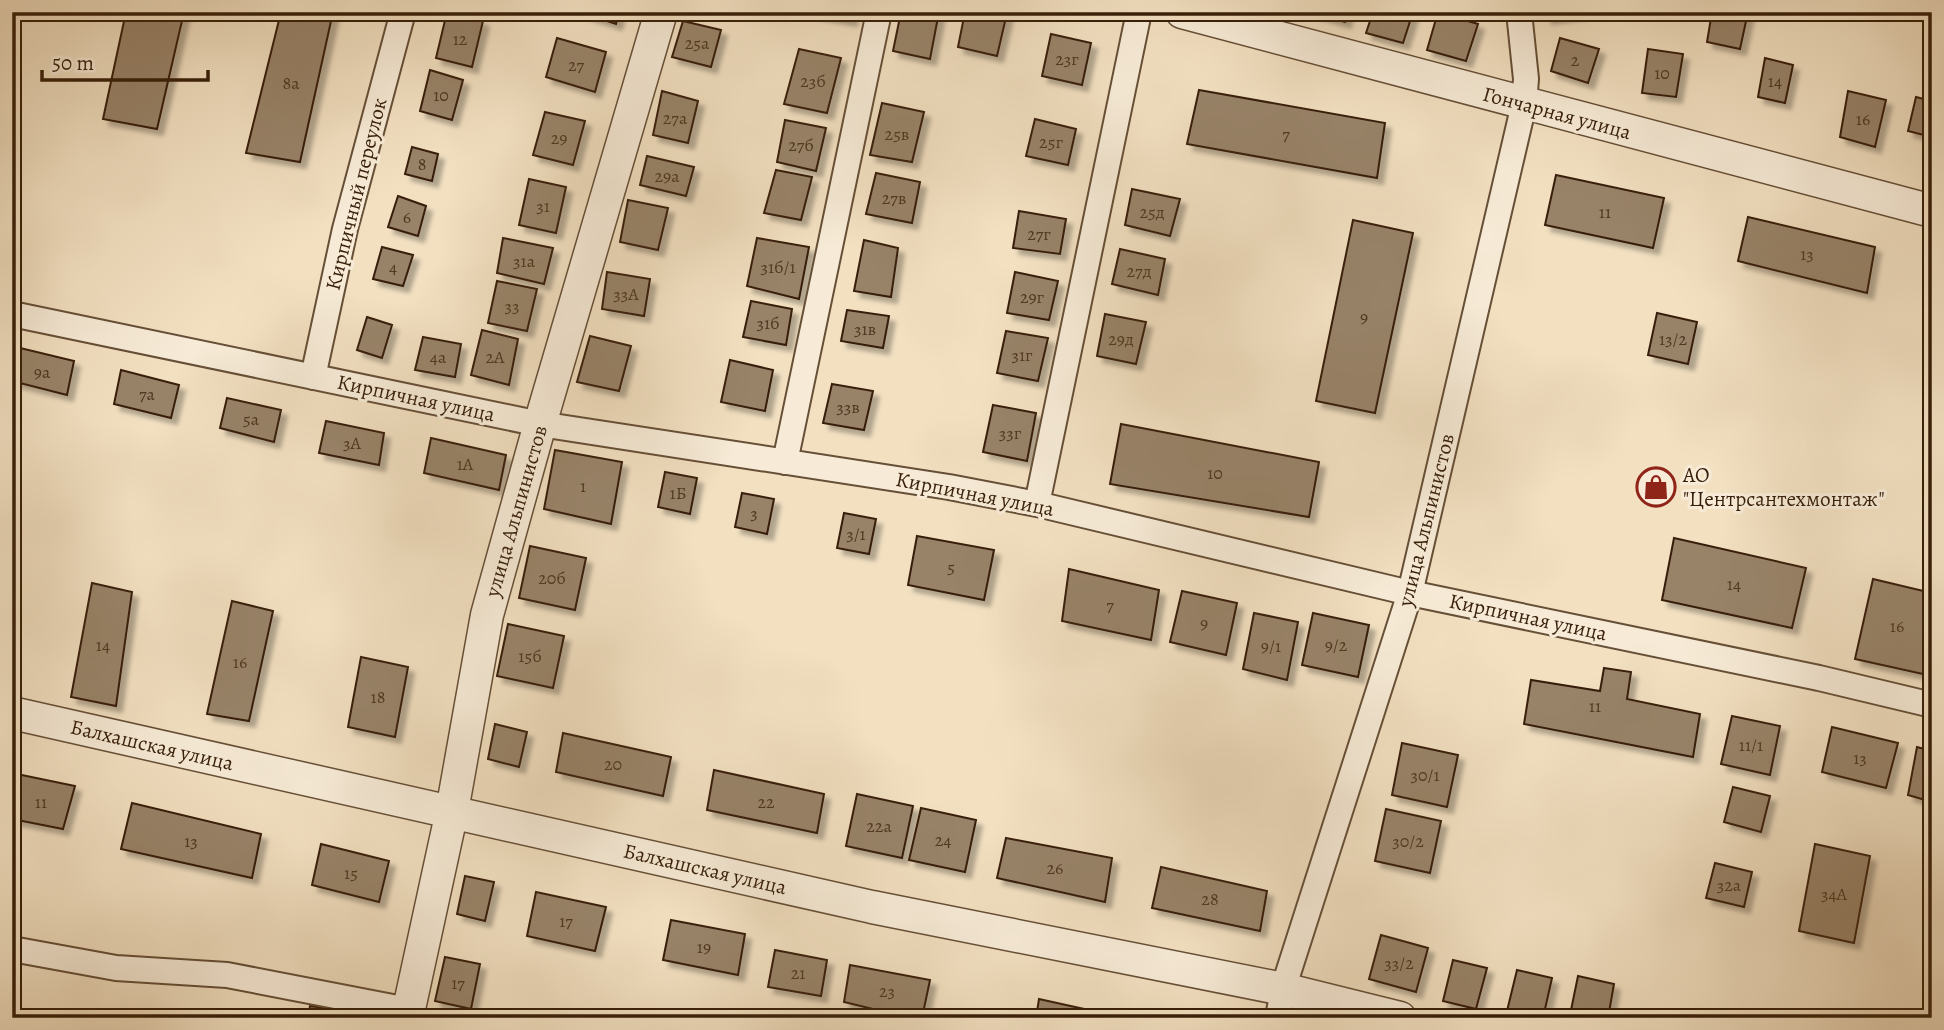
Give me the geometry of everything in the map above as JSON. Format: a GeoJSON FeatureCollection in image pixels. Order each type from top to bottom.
{"type":"FeatureCollection","features":[{"type":"Feature","properties":{"kind":"street","name":"Кирпичный переулок"},"geometry":{"type":"LineString","coordinates":[[313,377],[345,229],[403,12]]}},
{"type":"Feature","properties":{"kind":"street","name":"улица Альпинистов"},"geometry":{"type":"LineString","coordinates":[[407,1014],[452,811],[487,615],[661,12]]}},
{"type":"Feature","properties":{"kind":"street"},"geometry":{"type":"LineString","coordinates":[[785,462],[878,12]]}},
{"type":"Feature","properties":{"kind":"street"},"geometry":{"type":"LineString","coordinates":[[1037,504],[1139,12]]}},
{"type":"Feature","properties":{"kind":"street","name":"Гончарная улица"},"geometry":{"type":"LineString","coordinates":[[1182,12],[1932,211]]}},
{"type":"Feature","properties":{"kind":"street","name":"улица Альпинистов"},"geometry":{"type":"LineString","coordinates":[[1280,1004],[1410,593],[1524,104],[1526,79],[1519,12]]}},
{"type":"Feature","properties":{"kind":"street","name":"Кирпичная улица"},"geometry":{"type":"LineString","coordinates":[[12,314],[540,424],[949,486],[1037,504],[1410,593],[1819,678],[1932,705]]}},
{"type":"Feature","properties":{"kind":"street","name":"Балхашская улица"},"geometry":{"type":"LineString","coordinates":[[12,713],[872,907],[1280,1004],[1400,1018]]}},
{"type":"Feature","properties":{"kind":"street"},"geometry":{"type":"LineString","coordinates":[[12,949],[116,968],[227,975],[407,1014]]}},
{"type":"Feature","properties":{"kind":"building"},"geometry":{"type":"Polygon","coordinates":[[[126,12],[184,12],[157,129],[103,119],[126,12]]]}},
{"type":"Feature","properties":{"kind":"building"},"geometry":{"type":"Polygon","coordinates":[[[281,12],[333,12],[300,162],[246,153],[281,12]]]}},
{"type":"Feature","properties":{"kind":"building"},"geometry":{"type":"Polygon","coordinates":[[[447,12],[483,21],[472,67],[436,58],[447,12]]]}},
{"type":"Feature","properties":{"kind":"building"},"geometry":{"type":"Polygon","coordinates":[[[580,12],[619,12],[616,24],[580,12]]]}},
{"type":"Feature","properties":{"kind":"building"},"geometry":{"type":"Polygon","coordinates":[[[808,12],[852,12],[851,20],[808,12]]]}},
{"type":"Feature","properties":{"kind":"building"},"geometry":{"type":"Polygon","coordinates":[[[901,12],[939,12],[930,59],[893,51],[901,12]]]}},
{"type":"Feature","properties":{"kind":"building"},"geometry":{"type":"Polygon","coordinates":[[[965,12],[1007,13],[997,56],[958,47],[965,12]]]}},
{"type":"Feature","properties":{"kind":"building"},"geometry":{"type":"Polygon","coordinates":[[[1312,12],[1347,12],[1345,22],[1312,12]]]}},
{"type":"Feature","properties":{"kind":"building"},"geometry":{"type":"Polygon","coordinates":[[[1373,12],[1413,12],[1403,43],[1366,33],[1373,12]]]}},
{"type":"Feature","properties":{"kind":"building"},"geometry":{"type":"Polygon","coordinates":[[[1438,12],[1478,24],[1466,61],[1427,50],[1438,12]]]}},
{"type":"Feature","properties":{"kind":"building"},"geometry":{"type":"Polygon","coordinates":[[[1545,12],[1582,12],[1582,13],[1546,18],[1545,12]]]}},
{"type":"Feature","properties":{"kind":"building"},"geometry":{"type":"Polygon","coordinates":[[[1712,12],[1748,12],[1740,49],[1707,42],[1712,12]]]}},
{"type":"Feature","properties":{"kind":"building"},"geometry":{"type":"Polygon","coordinates":[[[683,21],[721,30],[711,67],[672,57],[683,21]]]}},
{"type":"Feature","properties":{"kind":"building"},"geometry":{"type":"Polygon","coordinates":[[[1051,34],[1091,43],[1082,85],[1042,76],[1051,34]]]}},
{"type":"Feature","properties":{"kind":"building"},"geometry":{"type":"Polygon","coordinates":[[[557,38],[606,52],[595,92],[546,77],[557,38]]]}},
{"type":"Feature","properties":{"kind":"building"},"geometry":{"type":"Polygon","coordinates":[[[1560,38],[1599,49],[1588,83],[1551,71],[1560,38]]]}},
{"type":"Feature","properties":{"kind":"building"},"geometry":{"type":"Polygon","coordinates":[[[799,49],[841,58],[827,113],[784,104],[799,49]]]}},
{"type":"Feature","properties":{"kind":"building"},"geometry":{"type":"Polygon","coordinates":[[[1648,49],[1683,54],[1676,97],[1642,93],[1648,49]]]}},
{"type":"Feature","properties":{"kind":"building"},"geometry":{"type":"Polygon","coordinates":[[[1765,58],[1793,65],[1785,103],[1758,97],[1765,58]]]}},
{"type":"Feature","properties":{"kind":"building"},"geometry":{"type":"Polygon","coordinates":[[[430,70],[463,80],[452,120],[420,111],[430,70]]]}},
{"type":"Feature","properties":{"kind":"building"},"geometry":{"type":"Polygon","coordinates":[[[1199,90],[1385,123],[1377,178],[1187,144],[1199,90]]]}},
{"type":"Feature","properties":{"kind":"building"},"geometry":{"type":"Polygon","coordinates":[[[662,91],[698,101],[688,143],[653,135],[662,91]]]}},
{"type":"Feature","properties":{"kind":"building"},"geometry":{"type":"Polygon","coordinates":[[[1848,91],[1886,100],[1875,147],[1840,137],[1848,91]]]}},
{"type":"Feature","properties":{"kind":"building"},"geometry":{"type":"Polygon","coordinates":[[[1916,97],[1932,101],[1932,137],[1908,131],[1916,97]]]}},
{"type":"Feature","properties":{"kind":"building"},"geometry":{"type":"Polygon","coordinates":[[[882,103],[924,112],[912,162],[870,155],[882,103]]]}},
{"type":"Feature","properties":{"kind":"building"},"geometry":{"type":"Polygon","coordinates":[[[545,112],[585,121],[573,165],[533,155],[545,112]]]}},
{"type":"Feature","properties":{"kind":"building"},"geometry":{"type":"Polygon","coordinates":[[[1035,119],[1076,129],[1068,165],[1026,156],[1035,119]]]}},
{"type":"Feature","properties":{"kind":"building"},"geometry":{"type":"Polygon","coordinates":[[[785,120],[826,128],[816,171],[777,162],[785,120]]]}},
{"type":"Feature","properties":{"kind":"building"},"geometry":{"type":"Polygon","coordinates":[[[412,147],[438,154],[432,181],[405,174],[412,147]]]}},
{"type":"Feature","properties":{"kind":"building"},"geometry":{"type":"Polygon","coordinates":[[[647,156],[694,167],[686,196],[640,185],[647,156]]]}},
{"type":"Feature","properties":{"kind":"building"},"geometry":{"type":"Polygon","coordinates":[[[776,170],[812,177],[801,220],[764,213],[776,170]]]}},
{"type":"Feature","properties":{"kind":"building"},"geometry":{"type":"Polygon","coordinates":[[[876,173],[920,182],[912,223],[866,214],[876,173]]]}},
{"type":"Feature","properties":{"kind":"building"},"geometry":{"type":"Polygon","coordinates":[[[1556,175],[1664,198],[1653,248],[1545,225],[1556,175]]]}},
{"type":"Feature","properties":{"kind":"building"},"geometry":{"type":"Polygon","coordinates":[[[529,179],[566,187],[556,233],[519,225],[529,179]]]}},
{"type":"Feature","properties":{"kind":"building"},"geometry":{"type":"Polygon","coordinates":[[[1132,189],[1180,199],[1170,236],[1125,225],[1132,189]]]}},
{"type":"Feature","properties":{"kind":"building"},"geometry":{"type":"Polygon","coordinates":[[[398,196],[426,206],[418,236],[388,227],[398,196]]]}},
{"type":"Feature","properties":{"kind":"building"},"geometry":{"type":"Polygon","coordinates":[[[628,200],[668,208],[658,250],[620,242],[628,200]]]}},
{"type":"Feature","properties":{"kind":"building"},"geometry":{"type":"Polygon","coordinates":[[[1019,211],[1066,219],[1060,254],[1013,248],[1019,211]]]}},
{"type":"Feature","properties":{"kind":"building"},"geometry":{"type":"Polygon","coordinates":[[[1748,217],[1875,247],[1867,293],[1738,261],[1748,217]]]}},
{"type":"Feature","properties":{"kind":"building"},"geometry":{"type":"Polygon","coordinates":[[[1353,220],[1413,233],[1375,413],[1316,401],[1353,220]]]}},
{"type":"Feature","properties":{"kind":"building"},"geometry":{"type":"Polygon","coordinates":[[[503,238],[553,248],[544,284],[497,273],[503,238]]]}},
{"type":"Feature","properties":{"kind":"building"},"geometry":{"type":"Polygon","coordinates":[[[757,238],[809,247],[799,299],[747,286],[757,238]]]}},
{"type":"Feature","properties":{"kind":"building"},"geometry":{"type":"Polygon","coordinates":[[[864,240],[898,248],[891,297],[854,291],[864,240]]]}},
{"type":"Feature","properties":{"kind":"building"},"geometry":{"type":"Polygon","coordinates":[[[382,247],[413,255],[403,286],[373,279],[382,247]]]}},
{"type":"Feature","properties":{"kind":"building"},"geometry":{"type":"Polygon","coordinates":[[[1120,249],[1165,259],[1158,295],[1112,284],[1120,249]]]}},
{"type":"Feature","properties":{"kind":"building"},"geometry":{"type":"Polygon","coordinates":[[[607,272],[650,279],[644,316],[602,309],[607,272]]]}},
{"type":"Feature","properties":{"kind":"building"},"geometry":{"type":"Polygon","coordinates":[[[1015,272],[1058,281],[1049,320],[1007,313],[1015,272]]]}},
{"type":"Feature","properties":{"kind":"building"},"geometry":{"type":"Polygon","coordinates":[[[497,281],[537,289],[527,331],[488,323],[497,281]]]}},
{"type":"Feature","properties":{"kind":"building"},"geometry":{"type":"Polygon","coordinates":[[[751,301],[792,309],[786,345],[743,337],[751,301]]]}},
{"type":"Feature","properties":{"kind":"building"},"geometry":{"type":"Polygon","coordinates":[[[847,310],[889,316],[883,348],[841,341],[847,310]]]}},
{"type":"Feature","properties":{"kind":"building"},"geometry":{"type":"Polygon","coordinates":[[[1657,313],[1697,322],[1688,364],[1648,355],[1657,313]]]}},
{"type":"Feature","properties":{"kind":"building"},"geometry":{"type":"Polygon","coordinates":[[[1105,314],[1146,322],[1136,364],[1097,356],[1105,314]]]}},
{"type":"Feature","properties":{"kind":"building"},"geometry":{"type":"Polygon","coordinates":[[[367,317],[392,325],[382,358],[357,350],[367,317]]]}},
{"type":"Feature","properties":{"kind":"building"},"geometry":{"type":"Polygon","coordinates":[[[482,330],[518,339],[509,385],[471,375],[482,330]]]}},
{"type":"Feature","properties":{"kind":"building"},"geometry":{"type":"Polygon","coordinates":[[[1006,331],[1048,338],[1038,381],[997,373],[1006,331]]]}},
{"type":"Feature","properties":{"kind":"building"},"geometry":{"type":"Polygon","coordinates":[[[590,336],[631,346],[619,391],[577,382],[590,336]]]}},
{"type":"Feature","properties":{"kind":"building"},"geometry":{"type":"Polygon","coordinates":[[[423,337],[461,344],[455,377],[415,370],[423,337]]]}},
{"type":"Feature","properties":{"kind":"building"},"geometry":{"type":"Polygon","coordinates":[[[16,347],[74,361],[67,395],[12,381],[12,363],[16,347]]]}},
{"type":"Feature","properties":{"kind":"building"},"geometry":{"type":"Polygon","coordinates":[[[730,360],[773,370],[765,411],[721,402],[730,360]]]}},
{"type":"Feature","properties":{"kind":"building"},"geometry":{"type":"Polygon","coordinates":[[[121,370],[179,385],[171,418],[114,404],[121,370]]]}},
{"type":"Feature","properties":{"kind":"building"},"geometry":{"type":"Polygon","coordinates":[[[832,384],[873,391],[864,430],[823,423],[832,384]]]}},
{"type":"Feature","properties":{"kind":"building"},"geometry":{"type":"Polygon","coordinates":[[[227,398],[281,410],[274,442],[220,428],[227,398]]]}},
{"type":"Feature","properties":{"kind":"building"},"geometry":{"type":"Polygon","coordinates":[[[993,405],[1036,413],[1027,461],[983,452],[993,405]]]}},
{"type":"Feature","properties":{"kind":"building"},"geometry":{"type":"Polygon","coordinates":[[[326,421],[384,433],[379,465],[319,453],[326,421]]]}},
{"type":"Feature","properties":{"kind":"building"},"geometry":{"type":"Polygon","coordinates":[[[1121,424],[1319,462],[1309,517],[1110,484],[1121,424]]]}},
{"type":"Feature","properties":{"kind":"building"},"geometry":{"type":"Polygon","coordinates":[[[431,438],[506,455],[499,490],[424,473],[431,438]]]}},
{"type":"Feature","properties":{"kind":"building"},"geometry":{"type":"Polygon","coordinates":[[[555,450],[622,462],[611,524],[544,509],[555,450]]]}},
{"type":"Feature","properties":{"kind":"building"},"geometry":{"type":"Polygon","coordinates":[[[665,472],[697,478],[690,514],[658,507],[665,472]]]}},
{"type":"Feature","properties":{"kind":"building"},"geometry":{"type":"Polygon","coordinates":[[[742,493],[774,499],[767,534],[735,527],[742,493]]]}},
{"type":"Feature","properties":{"kind":"building"},"geometry":{"type":"Polygon","coordinates":[[[844,513],[876,519],[869,554],[837,548],[844,513]]]}},
{"type":"Feature","properties":{"kind":"building"},"geometry":{"type":"Polygon","coordinates":[[[917,536],[994,550],[984,600],[908,585],[917,536]]]}},
{"type":"Feature","properties":{"kind":"building"},"geometry":{"type":"Polygon","coordinates":[[[1674,538],[1806,568],[1792,628],[1662,600],[1674,538]]]}},
{"type":"Feature","properties":{"kind":"building"},"geometry":{"type":"Polygon","coordinates":[[[530,546],[586,558],[575,610],[519,598],[530,546]]]}},
{"type":"Feature","properties":{"kind":"building"},"geometry":{"type":"Polygon","coordinates":[[[1069,569],[1159,590],[1151,640],[1062,621],[1069,569]]]}},
{"type":"Feature","properties":{"kind":"building"},"geometry":{"type":"Polygon","coordinates":[[[1873,579],[1932,593],[1932,676],[1855,659],[1873,579]]]}},
{"type":"Feature","properties":{"kind":"building"},"geometry":{"type":"Polygon","coordinates":[[[92,583],[132,592],[116,706],[71,697],[92,583]]]}},
{"type":"Feature","properties":{"kind":"building"},"geometry":{"type":"Polygon","coordinates":[[[1182,591],[1237,603],[1226,655],[1170,642],[1182,591]]]}},
{"type":"Feature","properties":{"kind":"building"},"geometry":{"type":"Polygon","coordinates":[[[232,601],[273,611],[249,721],[207,714],[232,601]]]}},
{"type":"Feature","properties":{"kind":"building"},"geometry":{"type":"Polygon","coordinates":[[[1254,613],[1298,622],[1287,680],[1243,669],[1254,613]]]}},
{"type":"Feature","properties":{"kind":"building"},"geometry":{"type":"Polygon","coordinates":[[[1313,613],[1369,625],[1358,677],[1302,665],[1313,613]]]}},
{"type":"Feature","properties":{"kind":"building"},"geometry":{"type":"Polygon","coordinates":[[[508,624],[564,636],[553,688],[497,676],[508,624]]]}},
{"type":"Feature","properties":{"kind":"building"},"geometry":{"type":"Polygon","coordinates":[[[361,657],[408,667],[395,737],[348,727],[361,657]]]}},
{"type":"Feature","properties":{"kind":"building"},"geometry":{"type":"Polygon","coordinates":[[[1604,668],[1631,672],[1627,699],[1700,714],[1693,757],[1524,724],[1531,680],[1600,691],[1604,668]]]}},
{"type":"Feature","properties":{"kind":"building"},"geometry":{"type":"Polygon","coordinates":[[[1732,716],[1780,726],[1770,775],[1721,764],[1732,716]]]}},
{"type":"Feature","properties":{"kind":"building"},"geometry":{"type":"Polygon","coordinates":[[[495,724],[527,732],[519,767],[488,759],[495,724]]]}},
{"type":"Feature","properties":{"kind":"building"},"geometry":{"type":"Polygon","coordinates":[[[1832,727],[1898,743],[1886,788],[1822,772],[1832,727]]]}},
{"type":"Feature","properties":{"kind":"building"},"geometry":{"type":"Polygon","coordinates":[[[563,733],[671,757],[663,796],[556,772],[563,733]]]}},
{"type":"Feature","properties":{"kind":"building"},"geometry":{"type":"Polygon","coordinates":[[[1402,743],[1458,755],[1447,807],[1392,795],[1402,743]]]}},
{"type":"Feature","properties":{"kind":"building"},"geometry":{"type":"Polygon","coordinates":[[[1917,747],[1932,751],[1932,802],[1908,795],[1917,747]]]}},
{"type":"Feature","properties":{"kind":"building"},"geometry":{"type":"Polygon","coordinates":[[[714,770],[824,794],[817,833],[707,810],[714,770]]]}},
{"type":"Feature","properties":{"kind":"building"},"geometry":{"type":"Polygon","coordinates":[[[12,773],[75,786],[63,829],[12,819],[12,773]]]}},
{"type":"Feature","properties":{"kind":"building"},"geometry":{"type":"Polygon","coordinates":[[[1733,787],[1770,796],[1761,832],[1724,822],[1733,787]]]}},
{"type":"Feature","properties":{"kind":"building"},"geometry":{"type":"Polygon","coordinates":[[[857,794],[913,806],[902,858],[846,846],[857,794]]]}},
{"type":"Feature","properties":{"kind":"building"},"geometry":{"type":"Polygon","coordinates":[[[132,803],[261,834],[252,878],[121,849],[132,803]]]}},
{"type":"Feature","properties":{"kind":"building"},"geometry":{"type":"Polygon","coordinates":[[[921,808],[976,820],[965,872],[909,860],[921,808]]]}},
{"type":"Feature","properties":{"kind":"building"},"geometry":{"type":"Polygon","coordinates":[[[1386,809],[1441,821],[1430,873],[1375,861],[1386,809]]]}},
{"type":"Feature","properties":{"kind":"building"},"geometry":{"type":"Polygon","coordinates":[[[1006,838],[1112,858],[1105,902],[997,878],[1006,838]]]}},
{"type":"Feature","properties":{"kind":"building"},"geometry":{"type":"Polygon","coordinates":[[[321,844],[389,861],[379,902],[312,885],[321,844]]]}},
{"type":"Feature","properties":{"kind":"building"},"geometry":{"type":"Polygon","coordinates":[[[1815,844],[1870,856],[1854,943],[1799,931],[1815,844]]]}},
{"type":"Feature","properties":{"kind":"building"},"geometry":{"type":"Polygon","coordinates":[[[1715,863],[1752,872],[1744,907],[1706,898],[1715,863]]]}},
{"type":"Feature","properties":{"kind":"building"},"geometry":{"type":"Polygon","coordinates":[[[1161,867],[1267,891],[1260,931],[1152,908],[1161,867]]]}},
{"type":"Feature","properties":{"kind":"building"},"geometry":{"type":"Polygon","coordinates":[[[465,876],[494,882],[485,921],[457,914],[465,876]]]}},
{"type":"Feature","properties":{"kind":"building"},"geometry":{"type":"Polygon","coordinates":[[[536,892],[606,907],[595,951],[527,936],[536,892]]]}},
{"type":"Feature","properties":{"kind":"building"},"geometry":{"type":"Polygon","coordinates":[[[671,920],[745,934],[738,975],[663,960],[671,920]]]}},
{"type":"Feature","properties":{"kind":"building"},"geometry":{"type":"Polygon","coordinates":[[[1381,935],[1428,948],[1416,992],[1369,979],[1381,935]]]}},
{"type":"Feature","properties":{"kind":"building"},"geometry":{"type":"Polygon","coordinates":[[[775,950],[827,960],[821,996],[768,987],[775,950]]]}},
{"type":"Feature","properties":{"kind":"building"},"geometry":{"type":"Polygon","coordinates":[[[445,957],[480,964],[471,1009],[435,1001],[445,957]]]}},
{"type":"Feature","properties":{"kind":"building"},"geometry":{"type":"Polygon","coordinates":[[[1453,960],[1487,968],[1476,1009],[1443,1001],[1453,960]]]}},
{"type":"Feature","properties":{"kind":"building"},"geometry":{"type":"Polygon","coordinates":[[[850,965],[930,980],[922,1018],[910,1018],[844,1002],[850,965]]]}},
{"type":"Feature","properties":{"kind":"building"},"geometry":{"type":"Polygon","coordinates":[[[1517,970],[1552,978],[1543,1018],[1507,1011],[1517,970]]]}},
{"type":"Feature","properties":{"kind":"building"},"geometry":{"type":"Polygon","coordinates":[[[1578,976],[1614,984],[1608,1018],[1570,1015],[1578,976]]]}},
{"type":"Feature","properties":{"kind":"building"},"geometry":{"type":"Polygon","coordinates":[[[1039,999],[1098,1012],[1097,1018],[1036,1018],[1039,999]]]}},
{"type":"Feature","properties":{"kind":"building"},"geometry":{"type":"Polygon","coordinates":[[[310,1006],[359,1013],[359,1018],[308,1018],[310,1006]]]}},
{"type":"Feature","properties":{"kind":"building"},"geometry":{"type":"Polygon","coordinates":[[[1678,1011],[1708,1018],[1676,1018],[1678,1011]]]}},
{"type":"Feature","properties":{"kind":"building"},"geometry":{"type":"Polygon","coordinates":[[[1776,1011],[1816,1018],[1775,1018],[1776,1011]]]}},
{"type":"Feature","properties":{"kind":"place","name":"АО \"Центрсантехмонтаж\""},"geometry":{"type":"Point","coordinates":[1656,487]}}]}
